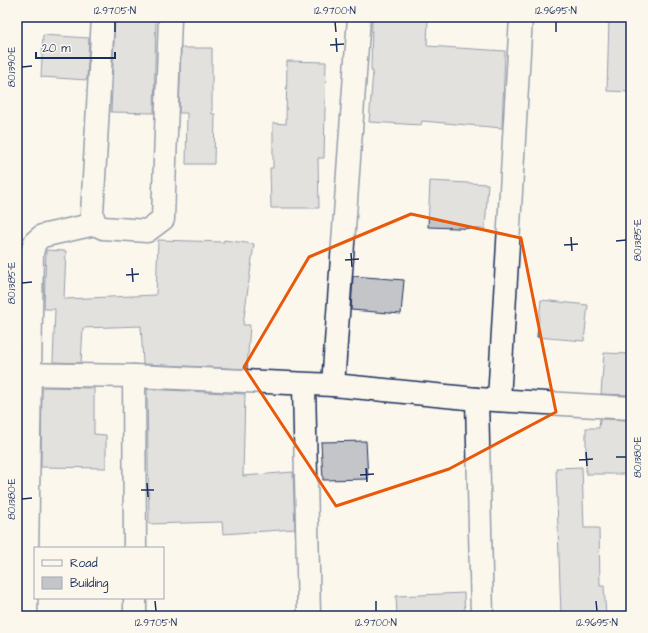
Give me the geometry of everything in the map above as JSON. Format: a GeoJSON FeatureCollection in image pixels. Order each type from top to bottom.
{"type":"FeatureCollection","features":[{"type":"Feature","properties":{"kind":"street"},"geometry":{"type":"LineString","coordinates":[[95,224],[92,214],[103,17]]}},
{"type":"Feature","properties":{"kind":"street"},"geometry":{"type":"LineString","coordinates":[[26,616],[23,375],[32,253],[35,242],[42,236],[95,224],[103,228],[147,231],[163,219],[170,17]]}},
{"type":"Feature","properties":{"kind":"street"},"geometry":{"type":"LineString","coordinates":[[333,385],[359,17]]}},
{"type":"Feature","properties":{"kind":"street"},"geometry":{"type":"LineString","coordinates":[[499,400],[521,17]]}},
{"type":"Feature","properties":{"kind":"street"},"geometry":{"type":"LineString","coordinates":[[23,375],[134,376],[304,385],[333,385],[477,399],[631,408]]}},
{"type":"Feature","properties":{"kind":"street"},"geometry":{"type":"LineString","coordinates":[[134,376],[135,547]]}},
{"type":"Feature","properties":{"kind":"street"},"geometry":{"type":"LineString","coordinates":[[304,385],[309,616]]}},
{"type":"Feature","properties":{"kind":"street"},"geometry":{"type":"LineString","coordinates":[[477,399],[482,616]]}},
{"type":"Feature","properties":{"kind":"street"},"geometry":{"type":"LineString","coordinates":[[135,599],[136,616]]}},
{"type":"Feature","properties":{"kind":"highlighted area"},"geometry":{"type":"Polygon","coordinates":[[[411,214],[521,238],[556,412],[449,469],[336,506],[244,367],[309,257],[411,214]]]}},
{"type":"Feature","properties":{"kind":"building"},"geometry":{"type":"Polygon","coordinates":[[[115,17],[156,17],[154,113],[111,112],[115,17]]]}},
{"type":"Feature","properties":{"kind":"building"},"geometry":{"type":"Polygon","coordinates":[[[372,17],[428,19],[427,46],[505,51],[502,128],[422,121],[421,125],[369,122],[373,71],[371,71],[372,17]]]}},
{"type":"Feature","properties":{"kind":"building"},"geometry":{"type":"Polygon","coordinates":[[[609,17],[631,17],[631,92],[607,91],[609,17]]]}},
{"type":"Feature","properties":{"kind":"building"},"geometry":{"type":"Polygon","coordinates":[[[43,35],[89,38],[87,80],[41,77],[43,35]]]}},
{"type":"Feature","properties":{"kind":"building"},"geometry":{"type":"Polygon","coordinates":[[[181,48],[212,48],[212,114],[215,114],[214,164],[186,164],[187,113],[179,113],[181,48]]]}},
{"type":"Feature","properties":{"kind":"building"},"geometry":{"type":"Polygon","coordinates":[[[287,61],[326,62],[324,158],[318,158],[319,208],[271,208],[270,168],[273,168],[273,123],[286,124],[287,61]]]}},
{"type":"Feature","properties":{"kind":"building"},"geometry":{"type":"Polygon","coordinates":[[[430,181],[488,184],[485,229],[428,227],[430,181]]]}},
{"type":"Feature","properties":{"kind":"building"},"geometry":{"type":"Polygon","coordinates":[[[158,240],[224,242],[224,240],[254,244],[243,325],[250,325],[247,369],[143,364],[141,326],[83,328],[81,363],[53,362],[55,309],[44,309],[46,250],[66,251],[64,299],[156,295],[158,240]]]}},
{"type":"Feature","properties":{"kind":"building"},"geometry":{"type":"Polygon","coordinates":[[[353,276],[404,280],[401,314],[351,310],[353,276]]]}},
{"type":"Feature","properties":{"kind":"building"},"geometry":{"type":"Polygon","coordinates":[[[541,300],[588,305],[584,341],[537,337],[541,300]]]}},
{"type":"Feature","properties":{"kind":"building"},"geometry":{"type":"Polygon","coordinates":[[[604,353],[631,354],[631,395],[601,394],[604,353]]]}},
{"type":"Feature","properties":{"kind":"building"},"geometry":{"type":"Polygon","coordinates":[[[42,387],[94,388],[94,434],[106,435],[106,468],[41,467],[42,387]]]}},
{"type":"Feature","properties":{"kind":"building"},"geometry":{"type":"Polygon","coordinates":[[[147,389],[245,394],[243,476],[293,472],[295,529],[223,534],[222,522],[149,524],[147,389]]]}},
{"type":"Feature","properties":{"kind":"building"},"geometry":{"type":"Polygon","coordinates":[[[600,419],[631,420],[631,474],[586,474],[586,428],[599,428],[600,419]]]}},
{"type":"Feature","properties":{"kind":"building"},"geometry":{"type":"Polygon","coordinates":[[[366,441],[368,479],[323,480],[321,442],[366,441]]]}},
{"type":"Feature","properties":{"kind":"building"},"geometry":{"type":"Polygon","coordinates":[[[582,467],[584,528],[599,528],[600,586],[604,586],[606,616],[561,616],[556,468],[582,467]]]}},
{"type":"Feature","properties":{"kind":"building"},"geometry":{"type":"Polygon","coordinates":[[[464,593],[465,616],[397,616],[396,596],[464,593]]]}}]}
